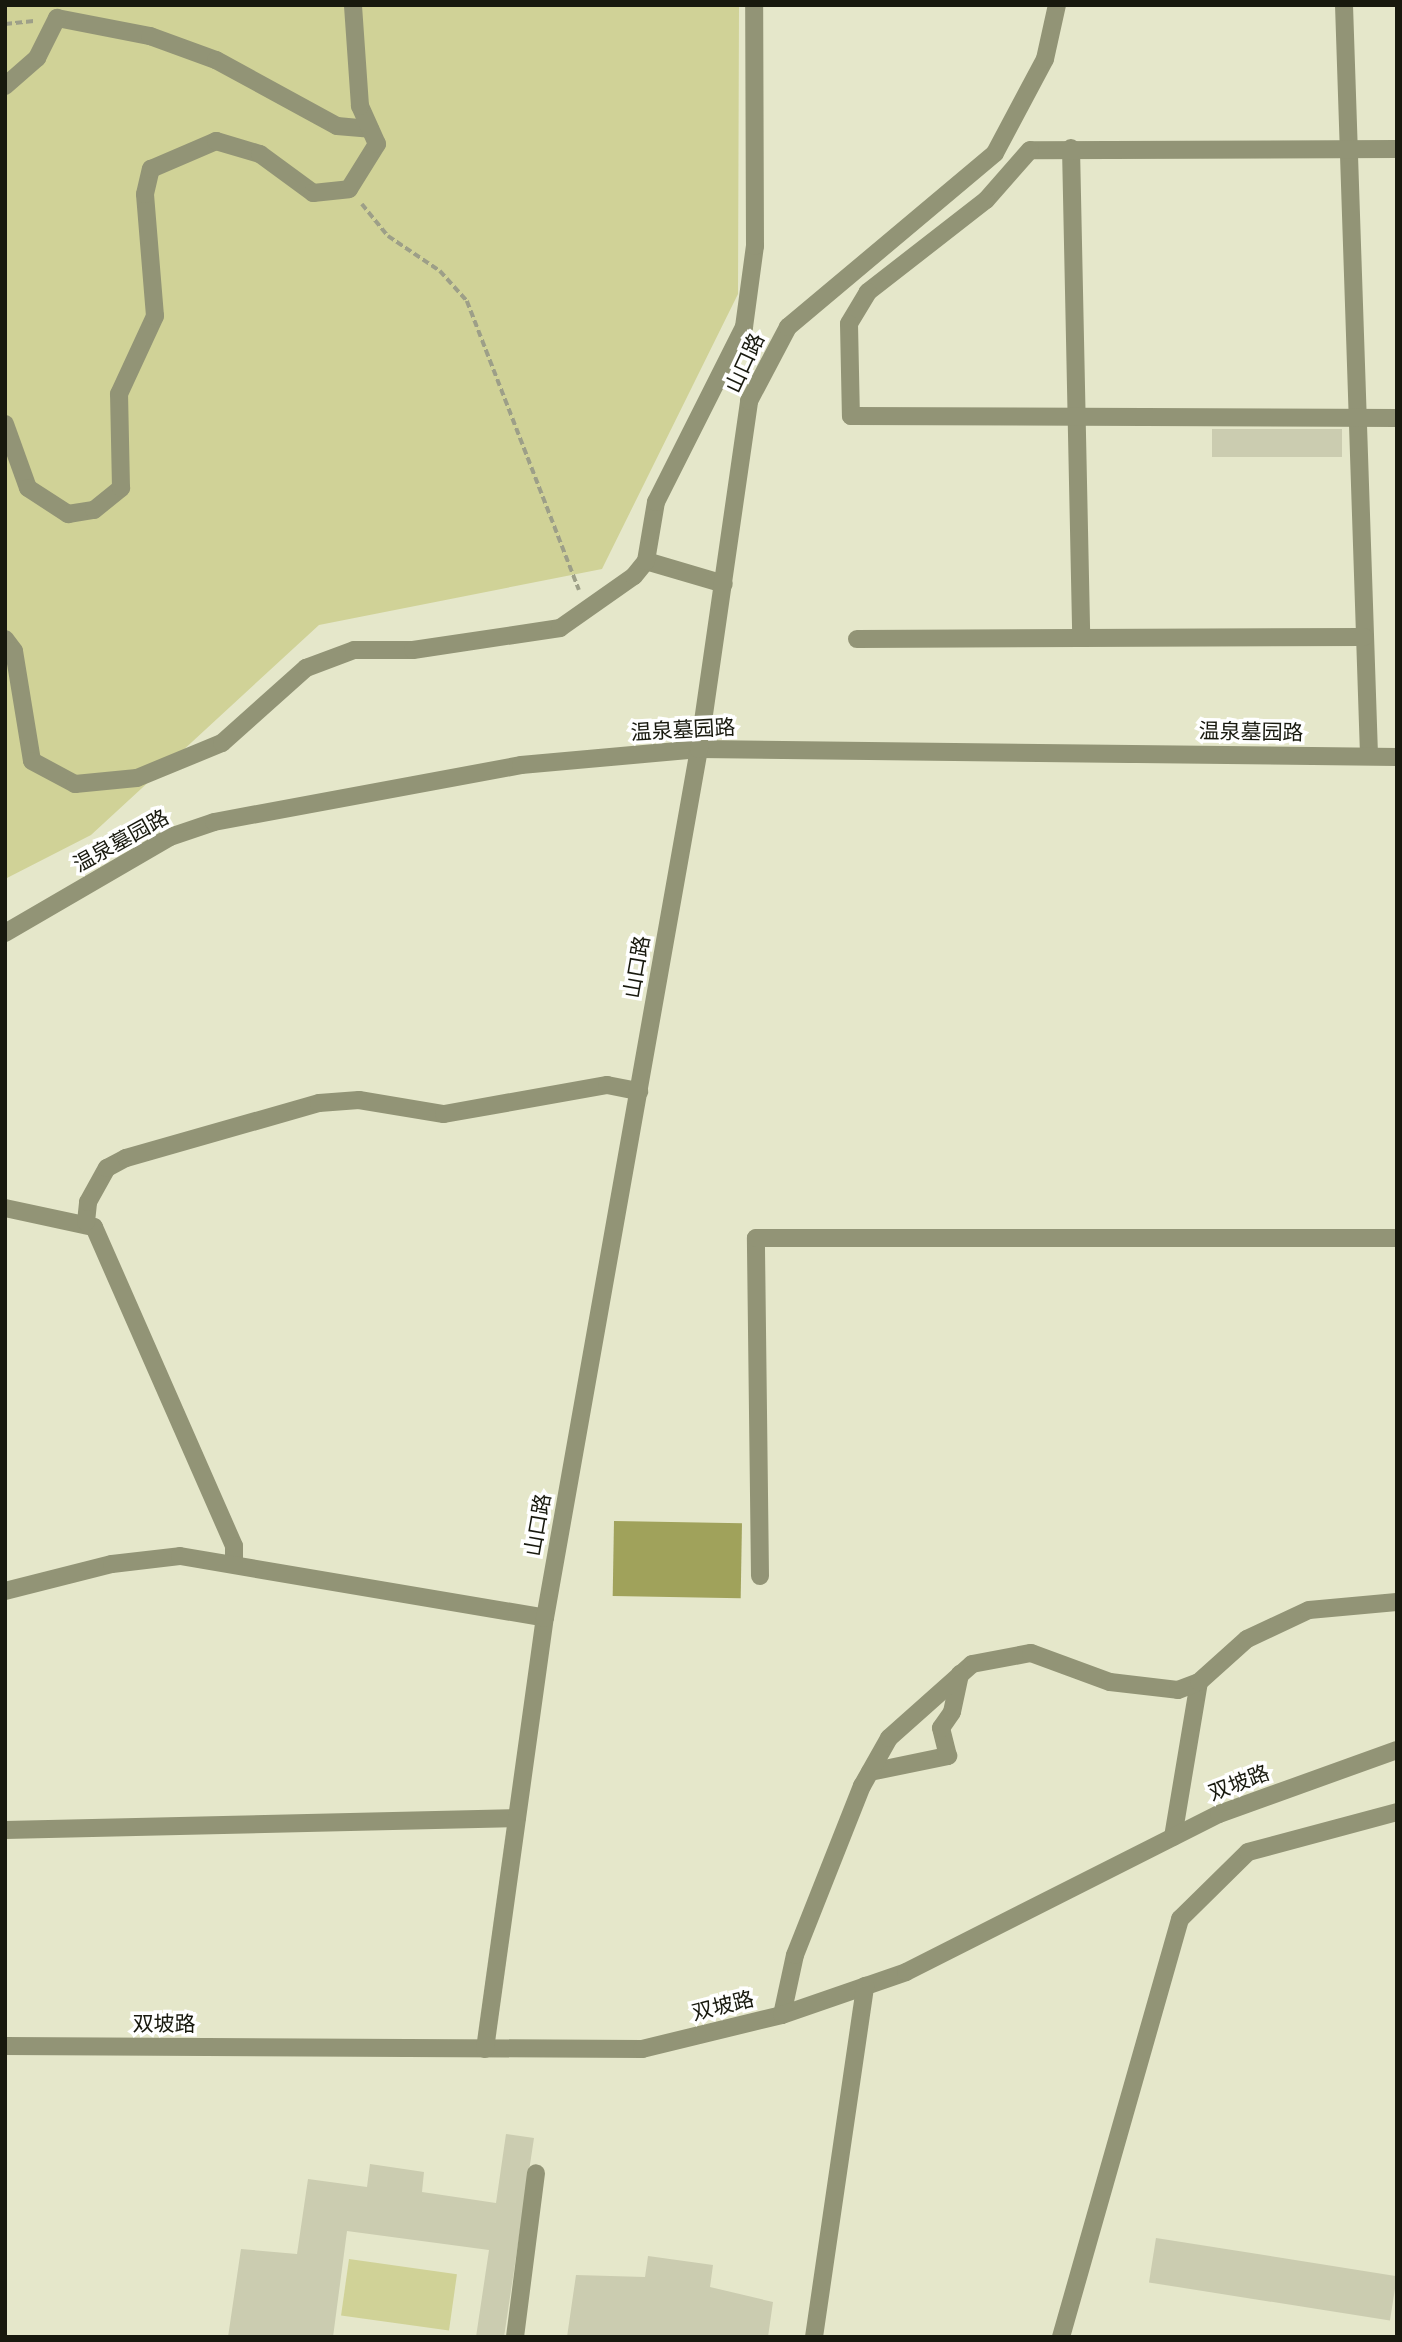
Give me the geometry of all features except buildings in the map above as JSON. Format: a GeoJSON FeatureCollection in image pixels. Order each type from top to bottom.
{"type":"FeatureCollection","features":[{"type":"Feature","properties":{"kind":"street"},"geometry":{"type":"LineString","coordinates":[[5,424],[27,488],[68,514],[93,510],[121,488],[119,394],[155,316],[145,194],[151,169],[216,141],[260,154],[313,193],[349,189],[377,144],[370,129],[352,64],[353,5]]}},
{"type":"Feature","properties":{"kind":"street"},"geometry":{"type":"LineString","coordinates":[[5,639],[14,651],[32,761],[75,784],[137,778],[222,743],[306,668],[354,650],[413,650],[560,628],[587,611],[646,561],[656,502],[744,327],[755,246],[754,5]]}},
{"type":"Feature","properties":{"kind":"street","name":"山口路"},"geometry":{"type":"LineString","coordinates":[[485,2049],[545,1618],[699,748],[749,401],[788,327],[995,153],[1045,59],[1058,5]]}},
{"type":"Feature","properties":{"kind":"street"},"geometry":{"type":"LineString","coordinates":[[1344,5],[1369,756]]}},
{"type":"Feature","properties":{"kind":"street"},"geometry":{"type":"LineString","coordinates":[[5,86],[37,58],[54,12],[150,36],[216,60],[337,127],[370,129]]}},
{"type":"Feature","properties":{"kind":"street"},"geometry":{"type":"LineString","coordinates":[[1071,148],[1081,638]]}},
{"type":"Feature","properties":{"kind":"street"},"geometry":{"type":"LineString","coordinates":[[1397,149],[1030,150],[986,200],[868,292],[849,324],[851,416],[1397,418]]}},
{"type":"Feature","properties":{"kind":"street"},"geometry":{"type":"LineString","coordinates":[[646,561],[724,584]]}},
{"type":"Feature","properties":{"kind":"street"},"geometry":{"type":"LineString","coordinates":[[857,639],[1364,637]]}},
{"type":"Feature","properties":{"kind":"street","name":"温泉墓园路"},"geometry":{"type":"LineString","coordinates":[[5,933],[170,837],[214,822],[521,765],[699,748],[1397,757]]}},
{"type":"Feature","properties":{"kind":"street"},"geometry":{"type":"LineString","coordinates":[[234,1561],[234,1546],[103,1247],[86,1223],[88,1202],[107,1168],[126,1158],[319,1102],[359,1100],[444,1114],[595,1086],[639,1091]]}},
{"type":"Feature","properties":{"kind":"street"},"geometry":{"type":"LineString","coordinates":[[5,1208],[86,1223]]}},
{"type":"Feature","properties":{"kind":"street"},"geometry":{"type":"LineString","coordinates":[[760,1576],[755,1238],[1397,1238]]}},
{"type":"Feature","properties":{"kind":"street"},"geometry":{"type":"LineString","coordinates":[[5,1591],[112,1564],[180,1556],[234,1561],[545,1618]]}},
{"type":"Feature","properties":{"kind":"street"},"geometry":{"type":"LineString","coordinates":[[782,2015],[800,1942],[870,1772],[889,1738],[960,1674],[1004,1653],[1031,1653],[1110,1682],[1178,1690],[1199,1682],[1247,1639],[1309,1610],[1397,1602]]}},
{"type":"Feature","properties":{"kind":"street"},"geometry":{"type":"LineString","coordinates":[[870,1772],[948,1756],[941,1728],[952,1712],[960,1674]]}},
{"type":"Feature","properties":{"kind":"street"},"geometry":{"type":"LineString","coordinates":[[1174,1837],[1199,1682]]}},
{"type":"Feature","properties":{"kind":"street","name":"双坡路"},"geometry":{"type":"LineString","coordinates":[[5,2046],[642,2049],[782,2015],[906,1972],[1219,1814],[1397,1750]]}},
{"type":"Feature","properties":{"kind":"street"},"geometry":{"type":"LineString","coordinates":[[1061,2337],[1180,1919],[1248,1852],[1397,1812]]}},
{"type":"Feature","properties":{"kind":"street"},"geometry":{"type":"LineString","coordinates":[[5,1829],[517,1818]]}},
{"type":"Feature","properties":{"kind":"street"},"geometry":{"type":"LineString","coordinates":[[814,2337],[865,1986]]}},
{"type":"Feature","properties":{"kind":"street"},"geometry":{"type":"LineString","coordinates":[[515,2337],[536,2173]]}},
{"type":"Feature","properties":{"kind":"path"},"geometry":{"type":"LineString","coordinates":[[5,24],[54,12]]}},
{"type":"Feature","properties":{"kind":"path"},"geometry":{"type":"LineString","coordinates":[[349,189],[388,236],[440,271],[467,301],[587,611]]}},
{"type":"Feature","properties":{"kind":"shaded area"},"geometry":{"type":"Polygon","coordinates":[[[5,5],[739,5],[738,294],[602,569],[319,625],[91,835],[5,879],[5,5]]]}},
{"type":"Feature","properties":{"kind":"shaded area"},"geometry":{"type":"Polygon","coordinates":[[[614,1521],[742,1523],[741,1598],[613,1596],[614,1521]]]}},
{"type":"Feature","properties":{"kind":"shaded area"},"geometry":{"type":"Polygon","coordinates":[[[349,2259],[457,2274],[449,2331],[341,2315],[349,2259]]]}}]}
